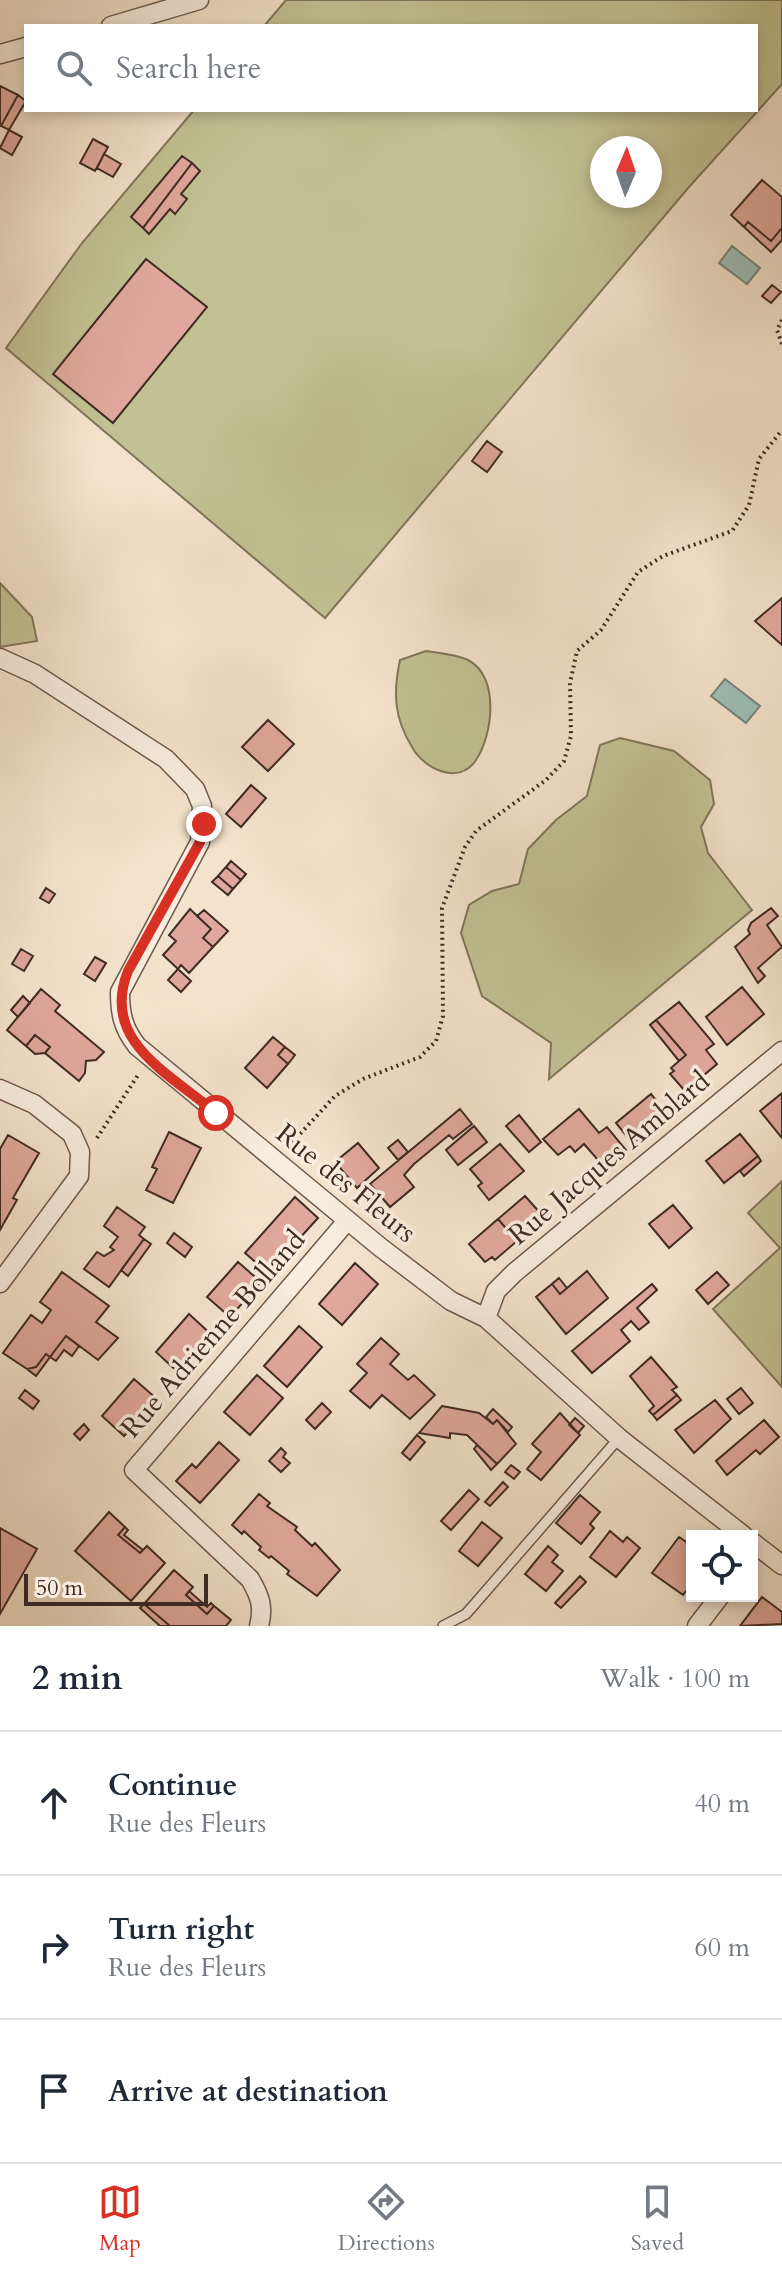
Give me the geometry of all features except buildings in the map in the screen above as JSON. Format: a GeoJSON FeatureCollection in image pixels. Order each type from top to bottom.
{"type":"FeatureCollection","features":[{"type":"Feature","properties":{"kind":"street"},"geometry":{"type":"LineString","coordinates":[[118,24],[199,0]]}},
{"type":"Feature","properties":{"kind":"street"},"geometry":{"type":"LineString","coordinates":[[0,54],[24,48]]}},
{"type":"Feature","properties":{"kind":"street","name":"Rue des Fleurs"},"geometry":{"type":"LineString","coordinates":[[0,658],[35,674],[166,759],[195,789],[202,806],[200,842],[120,992],[120,1014],[127,1034],[275,1164],[434,1290],[486,1318],[619,1438],[734,1530]]}},
{"type":"Feature","properties":{"kind":"street","name":"Rue Jacques Amblard"},"geometry":{"type":"LineString","coordinates":[[486,1318],[496,1291],[514,1273],[782,1051]]}},
{"type":"Feature","properties":{"kind":"street"},"geometry":{"type":"LineString","coordinates":[[0,1089],[34,1104],[72,1134],[80,1152],[79,1176],[0,1283]]}},
{"type":"Feature","properties":{"kind":"street","name":"Rue Adrienne Bolland"},"geometry":{"type":"LineString","coordinates":[[259,1626],[263,1610],[260,1595],[250,1579],[134,1470],[347,1221]]}},
{"type":"Feature","properties":{"kind":"street","name":"Rue des Fleurs"},"geometry":{"type":"LineString","coordinates":[[758,1549],[782,1565]]}},
{"type":"Feature","properties":{"kind":"street"},"geometry":{"type":"LineString","coordinates":[[697,1626],[715,1602]]}},
{"type":"Feature","properties":{"kind":"lane"},"geometry":{"type":"LineString","coordinates":[[443,1626],[466,1614],[619,1438]]}},
{"type":"Feature","properties":{"kind":"path"},"geometry":{"type":"LineString","coordinates":[[782,320],[777,330],[782,344]]}},
{"type":"Feature","properties":{"kind":"path"},"geometry":{"type":"LineString","coordinates":[[275,1164],[303,1127],[335,1096],[363,1079],[420,1057],[436,1041],[443,1016],[442,908],[465,847],[476,831],[546,780],[564,761],[571,736],[570,683],[577,651],[601,630],[638,572],[663,556],[732,531],[749,505],[759,459],[782,430]]}},
{"type":"Feature","properties":{"kind":"path"},"geometry":{"type":"LineString","coordinates":[[80,1152],[100,1135],[148,1055]]}},
{"type":"Feature","properties":{"kind":"shaded area"},"geometry":{"type":"Polygon","coordinates":[[[286,0],[782,0],[782,84],[758,111],[758,24],[266,24],[286,0]]]}},
{"type":"Feature","properties":{"kind":"shaded area"},"geometry":{"type":"Polygon","coordinates":[[[192,112],[757,112],[689,187],[325,618],[6,348],[82,243],[192,112]]]}},
{"type":"Feature","properties":{"kind":"shaded area"},"geometry":{"type":"Polygon","coordinates":[[[0,583],[32,617],[37,641],[0,647],[0,583]]]}},
{"type":"Feature","properties":{"kind":"shaded area"},"geometry":{"type":"Polygon","coordinates":[[[426,651],[468,660],[478,668],[489,692],[489,722],[482,749],[469,768],[461,772],[442,772],[417,755],[398,715],[396,683],[400,660],[426,651]]]}},
{"type":"Feature","properties":{"kind":"shaded area"},"geometry":{"type":"Polygon","coordinates":[[[620,738],[674,751],[710,780],[714,804],[701,827],[708,853],[752,910],[549,1079],[551,1043],[482,996],[461,933],[469,905],[492,891],[519,884],[528,849],[556,820],[587,796],[600,745],[620,738]]]}},
{"type":"Feature","properties":{"kind":"shaded area"},"geometry":{"type":"Polygon","coordinates":[[[782,1181],[782,1387],[713,1309],[780,1248],[748,1213],[782,1181]]]}},
{"type":"Feature","properties":{"kind":"water"},"geometry":{"type":"Polygon","coordinates":[[[732,246],[760,268],[747,284],[719,263],[732,246]]]}},
{"type":"Feature","properties":{"kind":"water"},"geometry":{"type":"Polygon","coordinates":[[[725,679],[760,706],[746,723],[711,696],[725,679]]]}},
{"type":"Feature","properties":{"kind":"route"},"geometry":{"type":"LineString","coordinates":[[204,824],[200,842],[128,971],[120,992],[120,1014],[127,1034],[137,1046],[216,1113]]}}]}
